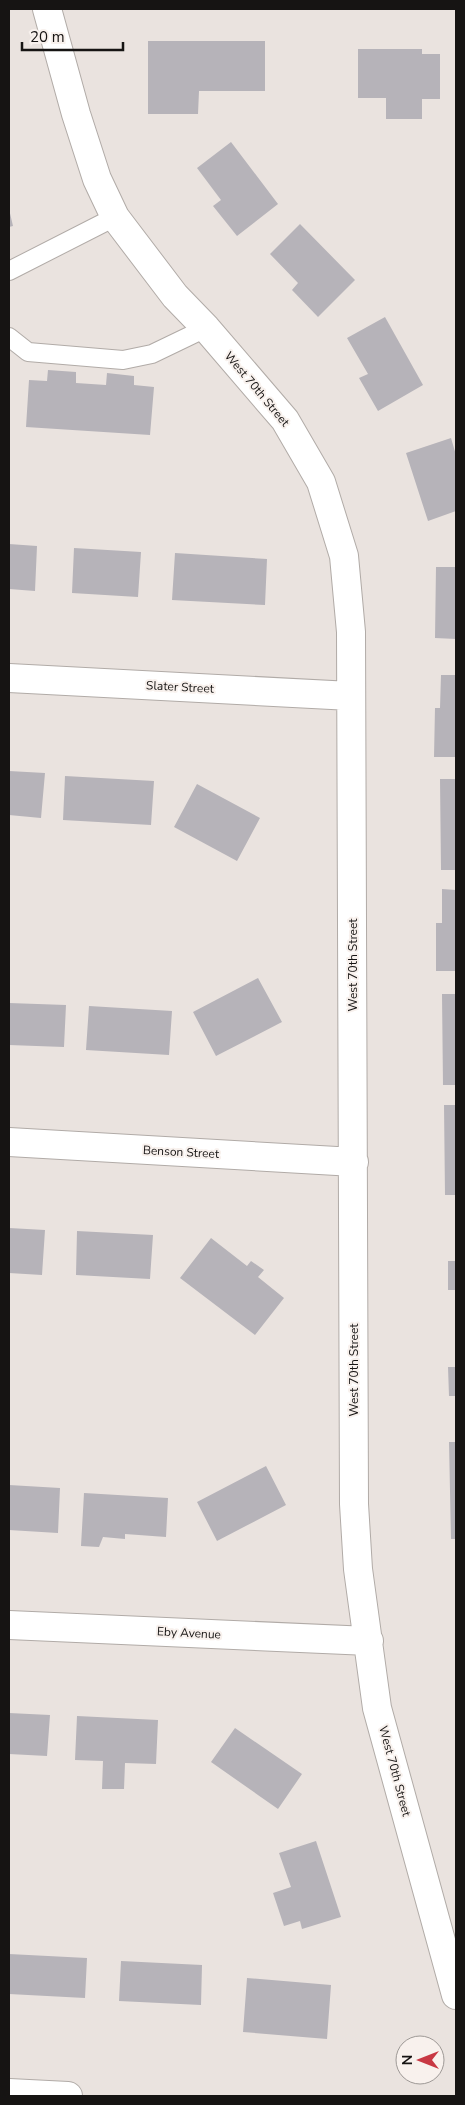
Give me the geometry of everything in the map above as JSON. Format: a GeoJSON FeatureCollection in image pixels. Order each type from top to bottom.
{"type":"FeatureCollection","features":[{"type":"Feature","properties":{"kind":"street","name":"West 70th Street"},"geometry":{"type":"LineString","coordinates":[[47,9],[76,114],[97,179],[115,217],[175,296],[206,328],[285,420],[321,482],[344,556],[351,632],[354,1504],[358,1570],[377,1708],[456,1996]]}},
{"type":"Feature","properties":{"kind":"street","name":"Slater Street"},"geometry":{"type":"LineString","coordinates":[[9,678],[351,696]]}},
{"type":"Feature","properties":{"kind":"street","name":"Benson Street"},"geometry":{"type":"LineString","coordinates":[[9,1142],[354,1162]]}},
{"type":"Feature","properties":{"kind":"street","name":"Eby Avenue"},"geometry":{"type":"LineString","coordinates":[[9,1625],[369,1642]]}},
{"type":"Feature","properties":{"kind":"street"},"geometry":{"type":"LineString","coordinates":[[26,2095],[68,2096]]}},
{"type":"Feature","properties":{"kind":"lane"},"geometry":{"type":"LineString","coordinates":[[9,271],[115,217]]}},
{"type":"Feature","properties":{"kind":"lane"},"geometry":{"type":"LineString","coordinates":[[9,337],[28,352],[124,360],[152,354],[206,328]]}},
{"type":"Feature","properties":{"kind":"building"},"geometry":{"type":"Polygon","coordinates":[[[148,41],[265,41],[265,91],[199,91],[198,114],[148,114],[148,41]]]}},
{"type":"Feature","properties":{"kind":"building"},"geometry":{"type":"Polygon","coordinates":[[[358,49],[422,49],[422,54],[440,54],[440,99],[422,99],[422,119],[386,119],[386,98],[358,98],[358,49]]]}},
{"type":"Feature","properties":{"kind":"building"},"geometry":{"type":"Polygon","coordinates":[[[231,142],[278,204],[237,236],[213,206],[221,200],[197,168],[231,142]]]}},
{"type":"Feature","properties":{"kind":"building"},"geometry":{"type":"Polygon","coordinates":[[[9,209],[13,226],[9,227],[9,209]]]}},
{"type":"Feature","properties":{"kind":"building"},"geometry":{"type":"Polygon","coordinates":[[[300,224],[355,280],[318,317],[292,290],[298,283],[270,254],[300,224]]]}},
{"type":"Feature","properties":{"kind":"building"},"geometry":{"type":"Polygon","coordinates":[[[385,317],[423,385],[378,411],[359,378],[368,374],[347,338],[385,317]]]}},
{"type":"Feature","properties":{"kind":"building"},"geometry":{"type":"Polygon","coordinates":[[[48,370],[76,372],[76,383],[106,385],[107,373],[134,376],[134,385],[154,387],[150,435],[26,427],[29,380],[47,381],[48,370]]]}},
{"type":"Feature","properties":{"kind":"building"},"geometry":{"type":"Polygon","coordinates":[[[451,438],[456,455],[456,511],[428,521],[406,453],[451,438]]]}},
{"type":"Feature","properties":{"kind":"building"},"geometry":{"type":"Polygon","coordinates":[[[9,544],[37,546],[35,591],[9,589],[9,544]]]}},
{"type":"Feature","properties":{"kind":"building"},"geometry":{"type":"Polygon","coordinates":[[[74,548],[141,552],[138,597],[72,593],[74,548]]]}},
{"type":"Feature","properties":{"kind":"building"},"geometry":{"type":"Polygon","coordinates":[[[175,553],[267,559],[265,605],[172,600],[175,553]]]}},
{"type":"Feature","properties":{"kind":"building"},"geometry":{"type":"Polygon","coordinates":[[[436,567],[456,567],[456,639],[435,638],[436,567]]]}},
{"type":"Feature","properties":{"kind":"building"},"geometry":{"type":"Polygon","coordinates":[[[441,675],[456,675],[456,757],[434,757],[435,708],[440,708],[441,675]]]}},
{"type":"Feature","properties":{"kind":"building"},"geometry":{"type":"Polygon","coordinates":[[[9,771],[45,773],[41,818],[9,815],[9,771]]]}},
{"type":"Feature","properties":{"kind":"building"},"geometry":{"type":"Polygon","coordinates":[[[65,776],[154,781],[151,825],[63,820],[65,776]]]}},
{"type":"Feature","properties":{"kind":"building"},"geometry":{"type":"Polygon","coordinates":[[[440,779],[456,779],[456,870],[441,870],[440,779]]]}},
{"type":"Feature","properties":{"kind":"building"},"geometry":{"type":"Polygon","coordinates":[[[197,784],[260,818],[237,861],[174,827],[197,784]]]}},
{"type":"Feature","properties":{"kind":"building"},"geometry":{"type":"Polygon","coordinates":[[[442,889],[456,890],[456,971],[436,971],[436,923],[442,923],[442,889]]]}},
{"type":"Feature","properties":{"kind":"building"},"geometry":{"type":"Polygon","coordinates":[[[258,978],[282,1022],[216,1056],[193,1012],[258,978]]]}},
{"type":"Feature","properties":{"kind":"building"},"geometry":{"type":"Polygon","coordinates":[[[442,994],[456,994],[456,1085],[443,1085],[442,994]]]}},
{"type":"Feature","properties":{"kind":"building"},"geometry":{"type":"Polygon","coordinates":[[[9,1003],[66,1005],[64,1047],[9,1045],[9,1003]]]}},
{"type":"Feature","properties":{"kind":"building"},"geometry":{"type":"Polygon","coordinates":[[[89,1006],[172,1011],[169,1055],[86,1050],[89,1006]]]}},
{"type":"Feature","properties":{"kind":"building"},"geometry":{"type":"Polygon","coordinates":[[[444,1105],[456,1105],[456,1195],[445,1195],[444,1105]]]}},
{"type":"Feature","properties":{"kind":"building"},"geometry":{"type":"Polygon","coordinates":[[[9,1228],[45,1230],[42,1275],[9,1273],[9,1228]]]}},
{"type":"Feature","properties":{"kind":"building"},"geometry":{"type":"Polygon","coordinates":[[[77,1231],[153,1235],[150,1279],[76,1275],[77,1231]]]}},
{"type":"Feature","properties":{"kind":"building"},"geometry":{"type":"Polygon","coordinates":[[[211,1238],[247,1266],[251,1261],[264,1270],[258,1277],[284,1298],[255,1335],[180,1278],[211,1238]]]}},
{"type":"Feature","properties":{"kind":"building"},"geometry":{"type":"Polygon","coordinates":[[[448,1261],[456,1261],[456,1290],[448,1290],[448,1261]]]}},
{"type":"Feature","properties":{"kind":"building"},"geometry":{"type":"Polygon","coordinates":[[[448,1367],[456,1367],[456,1396],[449,1396],[448,1367]]]}},
{"type":"Feature","properties":{"kind":"building"},"geometry":{"type":"Polygon","coordinates":[[[449,1442],[456,1442],[456,1539],[451,1539],[449,1442]]]}},
{"type":"Feature","properties":{"kind":"building"},"geometry":{"type":"Polygon","coordinates":[[[266,1466],[286,1505],[217,1541],[197,1502],[266,1466]]]}},
{"type":"Feature","properties":{"kind":"building"},"geometry":{"type":"Polygon","coordinates":[[[9,1485],[60,1488],[58,1533],[9,1530],[9,1485]]]}},
{"type":"Feature","properties":{"kind":"building"},"geometry":{"type":"Polygon","coordinates":[[[84,1493],[168,1498],[166,1537],[125,1534],[125,1539],[103,1537],[99,1547],[81,1546],[84,1493]]]}},
{"type":"Feature","properties":{"kind":"building"},"geometry":{"type":"Polygon","coordinates":[[[9,1713],[50,1715],[47,1756],[9,1754],[9,1713]]]}},
{"type":"Feature","properties":{"kind":"building"},"geometry":{"type":"Polygon","coordinates":[[[77,1716],[158,1720],[156,1764],[125,1763],[124,1789],[102,1789],[103,1761],[75,1760],[77,1716]]]}},
{"type":"Feature","properties":{"kind":"building"},"geometry":{"type":"Polygon","coordinates":[[[235,1728],[302,1774],[278,1809],[211,1762],[235,1728]]]}},
{"type":"Feature","properties":{"kind":"building"},"geometry":{"type":"Polygon","coordinates":[[[316,1841],[341,1917],[302,1929],[300,1921],[284,1926],[273,1893],[291,1887],[279,1853],[316,1841]]]}},
{"type":"Feature","properties":{"kind":"building"},"geometry":{"type":"Polygon","coordinates":[[[9,1954],[87,1958],[85,1998],[9,1994],[9,1954]]]}},
{"type":"Feature","properties":{"kind":"building"},"geometry":{"type":"Polygon","coordinates":[[[121,1961],[202,1965],[201,2005],[119,2001],[121,1961]]]}},
{"type":"Feature","properties":{"kind":"building"},"geometry":{"type":"Polygon","coordinates":[[[247,1978],[331,1985],[327,2039],[243,2032],[247,1978]]]}}]}
